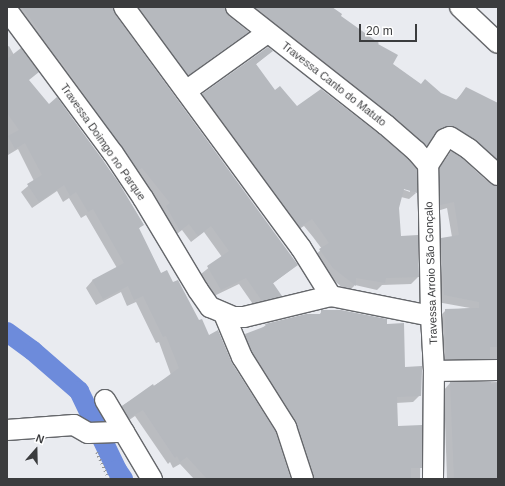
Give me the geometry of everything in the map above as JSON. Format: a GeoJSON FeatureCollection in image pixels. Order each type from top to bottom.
{"type":"FeatureCollection","features":[{"type":"Feature","properties":{"kind":"street"},"geometry":{"type":"LineString","coordinates":[[124,7],[300,248],[331,296]]}},
{"type":"Feature","properties":{"kind":"street","name":"Travessa Canto do Matuto"},"geometry":{"type":"LineString","coordinates":[[236,7],[267,33],[386,124],[419,154],[428,165]]}},
{"type":"Feature","properties":{"kind":"street"},"geometry":{"type":"LineString","coordinates":[[460,7],[498,43]]}},
{"type":"Feature","properties":{"kind":"street","name":"Travessa Doimgo no Parque"},"geometry":{"type":"LineString","coordinates":[[7,10],[113,153],[206,302],[210,307],[224,314]]}},
{"type":"Feature","properties":{"kind":"street"},"geometry":{"type":"LineString","coordinates":[[186,91],[267,33]]}},
{"type":"Feature","properties":{"kind":"street"},"geometry":{"type":"LineString","coordinates":[[428,165],[445,139],[450,137],[470,148],[498,175]]}},
{"type":"Feature","properties":{"kind":"street","name":"Travessa Arroio São Gonçalo"},"geometry":{"type":"LineString","coordinates":[[428,165],[431,316],[434,371],[433,479]]}},
{"type":"Feature","properties":{"kind":"street"},"geometry":{"type":"LineString","coordinates":[[224,314],[234,317],[255,316],[331,296],[431,316]]}},
{"type":"Feature","properties":{"kind":"street"},"geometry":{"type":"LineString","coordinates":[[224,314],[242,357],[286,427],[303,479]]}},
{"type":"Feature","properties":{"kind":"street"},"geometry":{"type":"LineString","coordinates":[[434,371],[498,370]]}},
{"type":"Feature","properties":{"kind":"street"},"geometry":{"type":"LineString","coordinates":[[105,400],[121,432],[152,479]]}},
{"type":"Feature","properties":{"kind":"street"},"geometry":{"type":"LineString","coordinates":[[7,430],[74,425],[90,433],[121,432]]}},
{"type":"Feature","properties":{"kind":"path"},"geometry":{"type":"LineString","coordinates":[[90,433],[109,479]]}},
{"type":"Feature","properties":{"kind":"building"},"geometry":{"type":"Polygon","coordinates":[[[22,7],[113,7],[115,14],[298,265],[273,283],[282,296],[262,301],[246,278],[221,290],[207,266],[229,251],[211,226],[198,236],[189,224],[180,231],[166,206],[170,203],[142,168],[138,170],[58,57],[57,58],[40,35],[41,33],[22,7]]]}},
{"type":"Feature","properties":{"kind":"building"},"geometry":{"type":"Polygon","coordinates":[[[138,7],[225,7],[229,16],[249,32],[188,75],[138,7]]]}},
{"type":"Feature","properties":{"kind":"building"},"geometry":{"type":"Polygon","coordinates":[[[255,7],[332,7],[342,14],[341,16],[379,43],[378,44],[398,55],[393,64],[421,84],[425,79],[441,93],[457,100],[466,87],[498,103],[498,156],[496,158],[475,139],[451,126],[441,128],[436,132],[427,146],[393,116],[255,7]]]}},
{"type":"Feature","properties":{"kind":"building"},"geometry":{"type":"Polygon","coordinates":[[[268,47],[273,51],[256,64],[275,90],[280,86],[297,106],[321,89],[379,134],[408,159],[417,169],[417,193],[404,189],[399,208],[401,236],[418,235],[419,277],[386,278],[385,283],[356,278],[356,286],[333,268],[319,249],[329,243],[312,219],[300,227],[202,94],[268,47]]]}},
{"type":"Feature","properties":{"kind":"building"},"geometry":{"type":"Polygon","coordinates":[[[21,48],[39,72],[29,80],[49,104],[57,97],[119,183],[144,225],[139,228],[161,273],[167,270],[173,282],[178,280],[199,320],[202,319],[209,335],[218,330],[232,363],[276,432],[291,479],[207,479],[187,457],[180,462],[177,456],[175,458],[143,410],[129,418],[122,406],[179,368],[166,336],[163,337],[143,296],[134,300],[128,286],[103,299],[92,280],[124,263],[93,209],[88,212],[76,192],[70,196],[64,185],[39,202],[27,184],[42,175],[25,143],[15,149],[8,136],[19,130],[7,113],[7,59],[21,48]]]}},
{"type":"Feature","properties":{"kind":"building"},"geometry":{"type":"Polygon","coordinates":[[[451,151],[462,158],[490,184],[497,186],[498,190],[498,347],[490,347],[490,359],[446,359],[445,309],[479,308],[479,302],[444,295],[441,238],[459,235],[454,202],[440,205],[440,168],[451,151]]]}},
{"type":"Feature","properties":{"kind":"building"},"geometry":{"type":"Polygon","coordinates":[[[321,310],[341,310],[387,319],[387,324],[404,323],[405,367],[422,366],[421,396],[397,397],[398,426],[422,425],[422,468],[411,468],[411,479],[314,479],[296,421],[252,352],[245,334],[266,326],[265,324],[306,314],[321,314],[321,310]]]}},
{"type":"Feature","properties":{"kind":"building"},"geometry":{"type":"Polygon","coordinates":[[[450,382],[498,383],[498,479],[454,479],[450,382]]]}},
{"type":"Feature","properties":{"kind":"waterway"},"geometry":{"type":"LineString","coordinates":[[7,332],[33,351],[79,391],[117,470],[123,479]]}}]}
